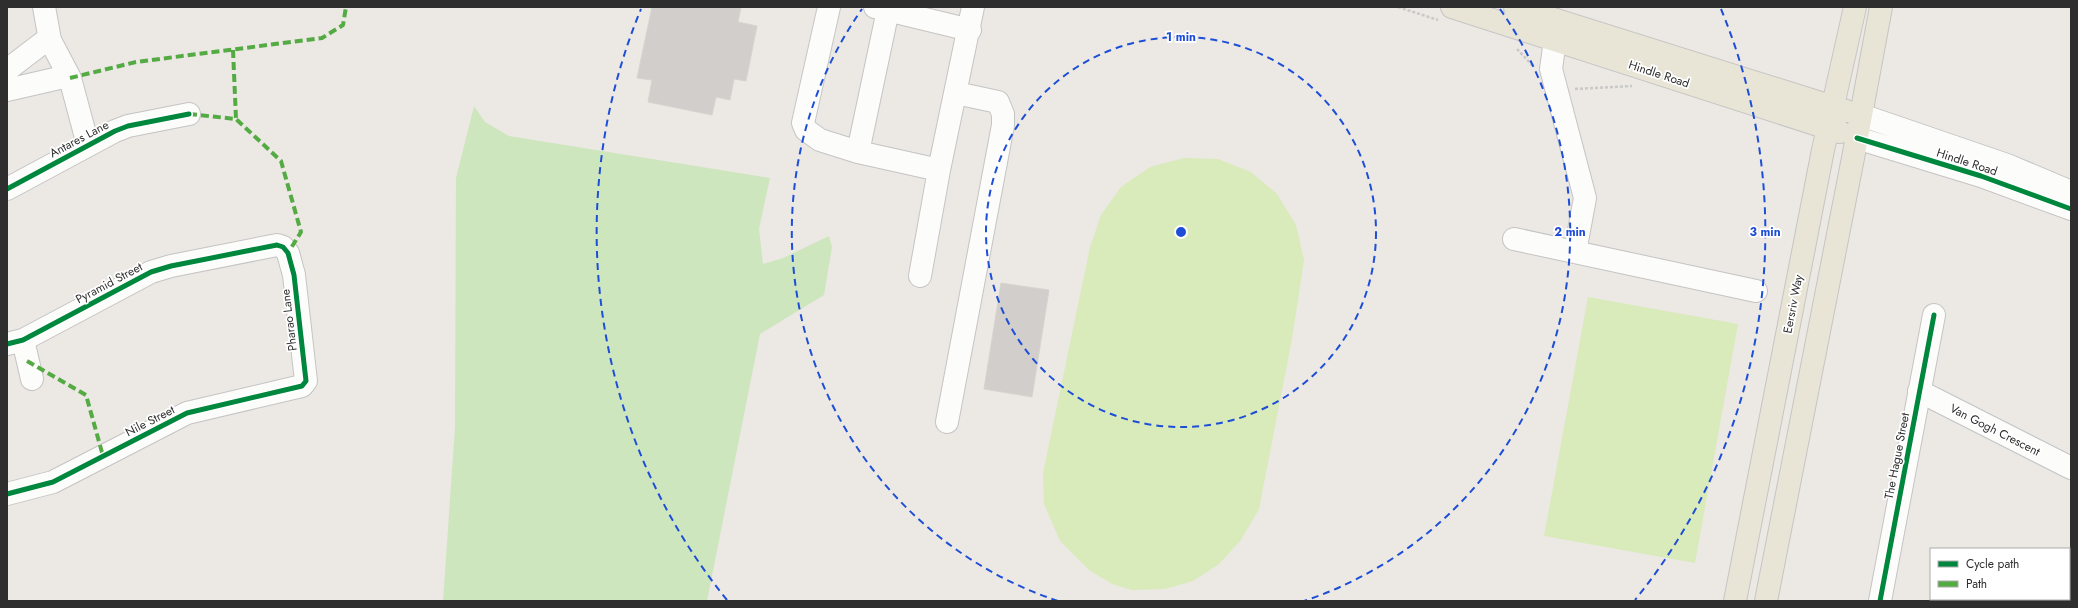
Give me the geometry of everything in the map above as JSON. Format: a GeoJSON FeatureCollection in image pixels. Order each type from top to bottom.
{"type":"FeatureCollection","features":[{"type":"Feature","properties":{"kind":"main road","name":"Hindle Road"},"geometry":{"type":"LineString","coordinates":[[1515,7],[1861,116]]}},
{"type":"Feature","properties":{"kind":"main road","name":"Eersriv Way"},"geometry":{"type":"LineString","coordinates":[[1735,601],[1827,128],[1856,7]]}},
{"type":"Feature","properties":{"kind":"main road"},"geometry":{"type":"LineString","coordinates":[[1766,601],[1857,138],[1881,7]]}},
{"type":"Feature","properties":{"kind":"main road","name":"Hindle Road"},"geometry":{"type":"LineString","coordinates":[[1446,14],[1555,40],[1857,138]]}},
{"type":"Feature","properties":{"kind":"street"},"geometry":{"type":"LineString","coordinates":[[44,7],[49,38],[68,76],[88,145]]}},
{"type":"Feature","properties":{"kind":"street"},"geometry":{"type":"LineString","coordinates":[[829,7],[803,123],[806,130],[820,140],[858,152],[939,170]]}},
{"type":"Feature","properties":{"kind":"street"},"geometry":{"type":"LineString","coordinates":[[920,276],[939,170],[970,30],[973,7]]}},
{"type":"Feature","properties":{"kind":"street"},"geometry":{"type":"LineString","coordinates":[[858,152],[881,8],[970,30]]}},
{"type":"Feature","properties":{"kind":"street"},"geometry":{"type":"LineString","coordinates":[[7,70],[49,38]]}},
{"type":"Feature","properties":{"kind":"street"},"geometry":{"type":"LineString","coordinates":[[1555,40],[1551,69],[1585,198],[1575,252]]}},
{"type":"Feature","properties":{"kind":"street"},"geometry":{"type":"LineString","coordinates":[[7,90],[68,76]]}},
{"type":"Feature","properties":{"kind":"street"},"geometry":{"type":"LineString","coordinates":[[947,422],[1003,125],[1003,114],[998,102],[956,93]]}},
{"type":"Feature","properties":{"kind":"street","name":"Antares Lane"},"geometry":{"type":"LineString","coordinates":[[7,189],[88,145],[128,126],[189,114]]}},
{"type":"Feature","properties":{"kind":"street","name":"Hindle Road"},"geometry":{"type":"LineString","coordinates":[[1861,116],[2007,165],[2071,192]]}},
{"type":"Feature","properties":{"kind":"street","name":"Hindle Road"},"geometry":{"type":"LineString","coordinates":[[1857,138],[1981,176],[2071,209]]}},
{"type":"Feature","properties":{"kind":"street"},"geometry":{"type":"LineString","coordinates":[[1514,239],[1756,291]]}},
{"type":"Feature","properties":{"kind":"street","name":"Pyramid Street"},"geometry":{"type":"LineString","coordinates":[[32,380],[15,342],[161,268],[272,245],[284,247],[290,258]]}},
{"type":"Feature","properties":{"kind":"street","name":"Pharao Lane"},"geometry":{"type":"LineString","coordinates":[[290,258],[294,275],[306,381]]}},
{"type":"Feature","properties":{"kind":"street","name":"The Hague Street"},"geometry":{"type":"LineString","coordinates":[[1880,601],[1934,315]]}},
{"type":"Feature","properties":{"kind":"street","name":"Nile Street"},"geometry":{"type":"LineString","coordinates":[[7,494],[53,482],[187,413],[302,386],[306,381]]}},
{"type":"Feature","properties":{"kind":"street","name":"Van Gogh Crescent"},"geometry":{"type":"LineString","coordinates":[[1920,391],[2071,468]]}},
{"type":"Feature","properties":{"kind":"path"},"geometry":{"type":"LineString","coordinates":[[1398,7],[1446,14]]}},
{"type":"Feature","properties":{"kind":"path"},"geometry":{"type":"LineString","coordinates":[[1513,47],[1520,51],[1545,80],[1556,85],[1578,90],[1636,86]]}},
{"type":"Feature","properties":{"kind":"green space"},"geometry":{"type":"Polygon","coordinates":[[[474,106],[485,122],[509,136],[770,178],[759,229],[763,264],[783,258],[829,236],[832,247],[824,295],[760,334],[707,601],[443,601],[455,427],[456,178],[474,106]]]}},
{"type":"Feature","properties":{"kind":"green space"},"geometry":{"type":"Polygon","coordinates":[[[1184,158],[1218,159],[1251,172],[1277,194],[1296,225],[1304,260],[1292,339],[1259,509],[1241,540],[1219,564],[1193,581],[1165,589],[1132,590],[1112,584],[1089,570],[1060,541],[1044,504],[1043,473],[1090,247],[1101,215],[1121,187],[1150,167],[1184,158]]]}},
{"type":"Feature","properties":{"kind":"green space"},"geometry":{"type":"Polygon","coordinates":[[[1588,297],[1738,324],[1695,563],[1544,536],[1588,297]]]}},
{"type":"Feature","properties":{"kind":"building"},"geometry":{"type":"Polygon","coordinates":[[[652,7],[741,7],[738,22],[757,26],[746,81],[734,79],[730,100],[716,97],[712,115],[648,102],[652,80],[637,78],[652,7]]]}},
{"type":"Feature","properties":{"kind":"building"},"geometry":{"type":"Polygon","coordinates":[[[1001,283],[1049,290],[1032,397],[984,389],[1001,283]]]}},
{"type":"Feature","properties":{"kind":"marked path"},"geometry":{"type":"LineString","coordinates":[[70,78],[136,62],[322,38],[343,25],[346,7]]}},
{"type":"Feature","properties":{"kind":"marked path"},"geometry":{"type":"LineString","coordinates":[[233,50],[236,119]]}},
{"type":"Feature","properties":{"kind":"marked path"},"geometry":{"type":"LineString","coordinates":[[189,114],[236,119],[281,161],[301,232],[288,253]]}},
{"type":"Feature","properties":{"kind":"marked path"},"geometry":{"type":"LineString","coordinates":[[27,361],[86,395],[103,456]]}},
{"type":"Feature","properties":{"kind":"cycle path"},"geometry":{"type":"LineString","coordinates":[[7,189],[115,131],[128,126],[189,114]]}},
{"type":"Feature","properties":{"kind":"cycle path"},"geometry":{"type":"LineString","coordinates":[[1857,138],[1981,176],[2071,209]]}},
{"type":"Feature","properties":{"kind":"cycle path"},"geometry":{"type":"LineString","coordinates":[[7,344],[23,340],[151,272],[171,266],[277,245],[283,247],[288,253],[294,275],[306,381],[302,386],[187,413],[53,482],[7,494]]}},
{"type":"Feature","properties":{"kind":"cycle path"},"geometry":{"type":"LineString","coordinates":[[1880,601],[1934,315]]}}]}
